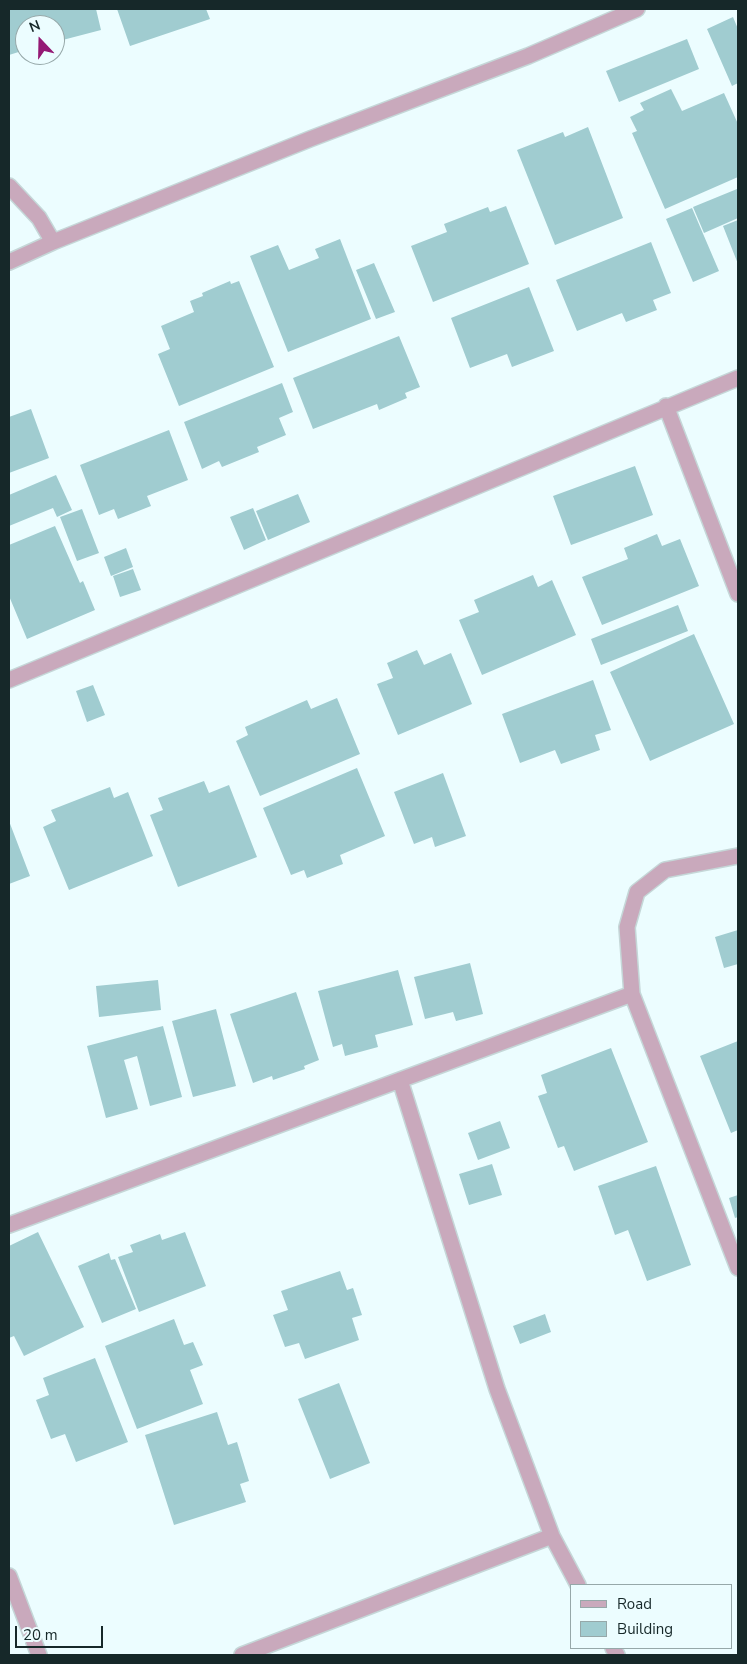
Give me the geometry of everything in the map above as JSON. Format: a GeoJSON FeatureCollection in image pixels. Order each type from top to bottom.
{"type":"FeatureCollection","features":[{"type":"Feature","properties":{"kind":"street"},"geometry":{"type":"LineString","coordinates":[[9,262],[53,242],[310,139],[528,56],[637,9]]}},
{"type":"Feature","properties":{"kind":"street"},"geometry":{"type":"LineString","coordinates":[[9,186],[40,218],[53,242]]}},
{"type":"Feature","properties":{"kind":"street"},"geometry":{"type":"LineString","coordinates":[[9,680],[666,406],[738,378]]}},
{"type":"Feature","properties":{"kind":"street"},"geometry":{"type":"LineString","coordinates":[[666,406],[738,594]]}},
{"type":"Feature","properties":{"kind":"street"},"geometry":{"type":"LineString","coordinates":[[738,856],[665,870],[637,892],[627,928],[632,994],[738,1268]]}},
{"type":"Feature","properties":{"kind":"street"},"geometry":{"type":"LineString","coordinates":[[9,1225],[632,994]]}},
{"type":"Feature","properties":{"kind":"street"},"geometry":{"type":"LineString","coordinates":[[400,1080],[497,1389],[552,1536],[577,1584]]}},
{"type":"Feature","properties":{"kind":"street"},"geometry":{"type":"LineString","coordinates":[[242,1655],[552,1536]]}},
{"type":"Feature","properties":{"kind":"street"},"geometry":{"type":"LineString","coordinates":[[9,1576],[16,1612],[39,1655]]}},
{"type":"Feature","properties":{"kind":"building"},"geometry":{"type":"Polygon","coordinates":[[[9,9],[96,9],[101,30],[65,39],[65,15],[15,15],[15,53],[9,55],[9,9]]]}},
{"type":"Feature","properties":{"kind":"building"},"geometry":{"type":"Polygon","coordinates":[[[117,9],[206,9],[210,19],[130,46],[117,9]]]}},
{"type":"Feature","properties":{"kind":"building"},"geometry":{"type":"Polygon","coordinates":[[[733,17],[738,29],[738,83],[732,86],[707,29],[733,17]]]}},
{"type":"Feature","properties":{"kind":"building"},"geometry":{"type":"Polygon","coordinates":[[[687,39],[699,69],[619,102],[606,71],[687,39]]]}},
{"type":"Feature","properties":{"kind":"building"},"geometry":{"type":"Polygon","coordinates":[[[671,89],[682,111],[724,93],[738,124],[738,177],[665,209],[632,133],[637,131],[630,117],[644,110],[640,103],[671,89]]]}},
{"type":"Feature","properties":{"kind":"building"},"geometry":{"type":"Polygon","coordinates":[[[588,127],[623,218],[555,245],[517,150],[563,132],[565,137],[588,127]]]}},
{"type":"Feature","properties":{"kind":"building"},"geometry":{"type":"Polygon","coordinates":[[[737,189],[738,218],[704,233],[693,207],[737,189]]]}},
{"type":"Feature","properties":{"kind":"building"},"geometry":{"type":"Polygon","coordinates":[[[506,206],[529,264],[433,302],[411,246],[447,232],[444,224],[488,207],[490,212],[506,206]]]}},
{"type":"Feature","properties":{"kind":"building"},"geometry":{"type":"Polygon","coordinates":[[[692,208],[719,271],[693,282],[666,219],[692,208]]]}},
{"type":"Feature","properties":{"kind":"building"},"geometry":{"type":"Polygon","coordinates":[[[738,220],[738,264],[723,226],[738,220]]]}},
{"type":"Feature","properties":{"kind":"building"},"geometry":{"type":"Polygon","coordinates":[[[340,239],[371,319],[288,352],[250,256],[278,245],[289,270],[319,258],[315,249],[340,239]]]}},
{"type":"Feature","properties":{"kind":"building"},"geometry":{"type":"Polygon","coordinates":[[[651,242],[671,293],[653,300],[657,310],[626,322],[622,313],[577,331],[556,280],[651,242]]]}},
{"type":"Feature","properties":{"kind":"building"},"geometry":{"type":"Polygon","coordinates":[[[374,263],[395,312],[376,319],[356,270],[374,263]]]}},
{"type":"Feature","properties":{"kind":"building"},"geometry":{"type":"Polygon","coordinates":[[[230,281],[231,284],[239,281],[274,367],[179,406],[158,354],[170,349],[161,326],[194,312],[190,301],[203,296],[202,293],[230,281]]]}},
{"type":"Feature","properties":{"kind":"building"},"geometry":{"type":"Polygon","coordinates":[[[529,287],[554,351],[512,367],[507,354],[470,368],[451,318],[529,287]]]}},
{"type":"Feature","properties":{"kind":"building"},"geometry":{"type":"Polygon","coordinates":[[[399,336],[420,387],[405,393],[407,398],[379,410],[377,404],[313,429],[293,378],[399,336]]]}},
{"type":"Feature","properties":{"kind":"building"},"geometry":{"type":"Polygon","coordinates":[[[282,383],[293,412],[279,418],[286,435],[257,447],[259,452],[222,467],[219,461],[202,469],[184,422],[282,383]]]}},
{"type":"Feature","properties":{"kind":"building"},"geometry":{"type":"Polygon","coordinates":[[[31,409],[49,458],[9,473],[9,417],[31,409]]]}},
{"type":"Feature","properties":{"kind":"building"},"geometry":{"type":"Polygon","coordinates":[[[169,430],[188,480],[147,496],[151,506],[118,519],[114,509],[99,515],[80,465],[169,430]]]}},
{"type":"Feature","properties":{"kind":"building"},"geometry":{"type":"Polygon","coordinates":[[[635,466],[653,515],[571,545],[553,496],[635,466]]]}},
{"type":"Feature","properties":{"kind":"building"},"geometry":{"type":"Polygon","coordinates":[[[56,475],[72,510],[57,517],[53,508],[9,526],[9,495],[56,475]]]}},
{"type":"Feature","properties":{"kind":"building"},"geometry":{"type":"Polygon","coordinates":[[[298,494],[310,522],[268,540],[256,511],[298,494]]]}},
{"type":"Feature","properties":{"kind":"building"},"geometry":{"type":"Polygon","coordinates":[[[253,508],[266,540],[244,550],[230,517],[253,508]]]}},
{"type":"Feature","properties":{"kind":"building"},"geometry":{"type":"Polygon","coordinates":[[[82,509],[99,553],[77,561],[60,517],[82,509]]]}},
{"type":"Feature","properties":{"kind":"building"},"geometry":{"type":"Polygon","coordinates":[[[55,526],[80,583],[83,581],[95,610],[27,639],[9,596],[9,545],[55,526]]]}},
{"type":"Feature","properties":{"kind":"building"},"geometry":{"type":"Polygon","coordinates":[[[657,534],[662,546],[680,539],[699,586],[602,625],[582,577],[628,559],[624,548],[657,534]]]}},
{"type":"Feature","properties":{"kind":"building"},"geometry":{"type":"Polygon","coordinates":[[[126,548],[133,567],[111,576],[104,557],[126,548]]]}},
{"type":"Feature","properties":{"kind":"building"},"geometry":{"type":"Polygon","coordinates":[[[133,569],[141,590],[120,597],[113,576],[133,569]]]}},
{"type":"Feature","properties":{"kind":"building"},"geometry":{"type":"Polygon","coordinates":[[[533,575],[538,587],[552,580],[576,635],[482,675],[459,620],[479,612],[474,600],[533,575]]]}},
{"type":"Feature","properties":{"kind":"building"},"geometry":{"type":"Polygon","coordinates":[[[678,605],[688,631],[601,665],[591,639],[678,605]]]}},
{"type":"Feature","properties":{"kind":"building"},"geometry":{"type":"Polygon","coordinates":[[[694,634],[734,724],[650,761],[610,672],[694,634]]]}},
{"type":"Feature","properties":{"kind":"building"},"geometry":{"type":"Polygon","coordinates":[[[417,650],[424,665],[451,653],[472,704],[398,735],[377,684],[393,678],[387,663],[417,650]]]}},
{"type":"Feature","properties":{"kind":"building"},"geometry":{"type":"Polygon","coordinates":[[[593,680],[611,730],[595,735],[600,750],[561,764],[555,750],[520,763],[502,714],[593,680]]]}},
{"type":"Feature","properties":{"kind":"building"},"geometry":{"type":"Polygon","coordinates":[[[93,685],[105,715],[87,722],[76,691],[93,685]]]}},
{"type":"Feature","properties":{"kind":"building"},"geometry":{"type":"Polygon","coordinates":[[[337,698],[360,754],[260,796],[236,741],[248,735],[245,727],[307,700],[311,709],[337,698]]]}},
{"type":"Feature","properties":{"kind":"building"},"geometry":{"type":"Polygon","coordinates":[[[357,768],[385,836],[340,855],[343,864],[307,878],[304,870],[291,875],[263,808],[357,768]]]}},
{"type":"Feature","properties":{"kind":"building"},"geometry":{"type":"Polygon","coordinates":[[[443,773],[466,836],[435,847],[432,837],[414,844],[394,792],[443,773]]]}},
{"type":"Feature","properties":{"kind":"building"},"geometry":{"type":"Polygon","coordinates":[[[204,781],[209,793],[229,785],[257,857],[178,887],[150,815],[163,810],[158,798],[204,781]]]}},
{"type":"Feature","properties":{"kind":"building"},"geometry":{"type":"Polygon","coordinates":[[[110,787],[114,798],[128,792],[153,856],[69,890],[43,827],[56,821],[51,810],[110,787]]]}},
{"type":"Feature","properties":{"kind":"building"},"geometry":{"type":"Polygon","coordinates":[[[9,821],[30,876],[9,884],[9,821]]]}},
{"type":"Feature","properties":{"kind":"building"},"geometry":{"type":"Polygon","coordinates":[[[738,930],[738,964],[724,968],[715,937],[738,930]]]}},
{"type":"Feature","properties":{"kind":"building"},"geometry":{"type":"Polygon","coordinates":[[[470,963],[483,1014],[456,1021],[453,1012],[425,1019],[414,977],[470,963]]]}},
{"type":"Feature","properties":{"kind":"building"},"geometry":{"type":"Polygon","coordinates":[[[398,970],[413,1025],[375,1035],[378,1047],[345,1056],[342,1044],[333,1047],[318,991],[398,970]]]}},
{"type":"Feature","properties":{"kind":"building"},"geometry":{"type":"Polygon","coordinates":[[[158,980],[161,1010],[99,1017],[96,986],[158,980]]]}},
{"type":"Feature","properties":{"kind":"building"},"geometry":{"type":"Polygon","coordinates":[[[296,992],[319,1060],[304,1066],[305,1069],[273,1080],[272,1076],[253,1083],[230,1014],[296,992]]]}},
{"type":"Feature","properties":{"kind":"building"},"geometry":{"type":"Polygon","coordinates":[[[216,1009],[236,1086],[193,1097],[172,1021],[216,1009]]]}},
{"type":"Feature","properties":{"kind":"building"},"geometry":{"type":"Polygon","coordinates":[[[163,1026],[182,1097],[150,1106],[137,1056],[124,1060],[138,1109],[106,1118],[87,1046],[163,1026]]]}},
{"type":"Feature","properties":{"kind":"building"},"geometry":{"type":"Polygon","coordinates":[[[738,1041],[738,1130],[731,1133],[700,1056],[738,1041]]]}},
{"type":"Feature","properties":{"kind":"building"},"geometry":{"type":"Polygon","coordinates":[[[611,1048],[648,1142],[574,1171],[564,1146],[558,1148],[538,1096],[547,1093],[541,1075],[611,1048]]]}},
{"type":"Feature","properties":{"kind":"building"},"geometry":{"type":"Polygon","coordinates":[[[500,1121],[510,1148],[478,1160],[468,1133],[500,1121]]]}},
{"type":"Feature","properties":{"kind":"building"},"geometry":{"type":"Polygon","coordinates":[[[492,1164],[502,1195],[469,1205],[459,1174],[492,1164]]]}},
{"type":"Feature","properties":{"kind":"building"},"geometry":{"type":"Polygon","coordinates":[[[656,1166],[691,1265],[647,1281],[628,1230],[615,1235],[598,1186],[656,1166]]]}},
{"type":"Feature","properties":{"kind":"building"},"geometry":{"type":"Polygon","coordinates":[[[738,1195],[738,1217],[735,1218],[729,1198],[738,1195]]]}},
{"type":"Feature","properties":{"kind":"building"},"geometry":{"type":"Polygon","coordinates":[[[38,1232],[84,1327],[24,1356],[14,1336],[9,1338],[9,1246],[38,1232]]]}},
{"type":"Feature","properties":{"kind":"building"},"geometry":{"type":"Polygon","coordinates":[[[185,1232],[206,1286],[139,1312],[118,1257],[133,1252],[130,1245],[160,1234],[162,1240],[185,1232]]]}},
{"type":"Feature","properties":{"kind":"building"},"geometry":{"type":"Polygon","coordinates":[[[109,1253],[111,1260],[115,1259],[136,1309],[102,1323],[78,1266],[109,1253]]]}},
{"type":"Feature","properties":{"kind":"building"},"geometry":{"type":"Polygon","coordinates":[[[340,1271],[347,1290],[353,1288],[362,1315],[352,1318],[359,1340],[305,1359],[299,1343],[285,1347],[273,1315],[288,1310],[281,1291],[340,1271]]]}},
{"type":"Feature","properties":{"kind":"building"},"geometry":{"type":"Polygon","coordinates":[[[545,1314],[551,1332],[520,1344],[513,1326],[545,1314]]]}},
{"type":"Feature","properties":{"kind":"building"},"geometry":{"type":"Polygon","coordinates":[[[174,1319],[184,1345],[193,1342],[203,1365],[190,1370],[203,1404],[137,1429],[105,1346],[174,1319]]]}},
{"type":"Feature","properties":{"kind":"building"},"geometry":{"type":"Polygon","coordinates":[[[95,1358],[128,1442],[76,1462],[65,1434],[51,1439],[36,1400],[49,1395],[43,1378],[95,1358]]]}},
{"type":"Feature","properties":{"kind":"building"},"geometry":{"type":"Polygon","coordinates":[[[339,1383],[370,1463],[330,1479],[298,1399],[339,1383]]]}},
{"type":"Feature","properties":{"kind":"building"},"geometry":{"type":"Polygon","coordinates":[[[217,1412],[228,1445],[237,1442],[249,1481],[240,1484],[246,1502],[174,1525],[145,1435],[217,1412]]]}}]}
